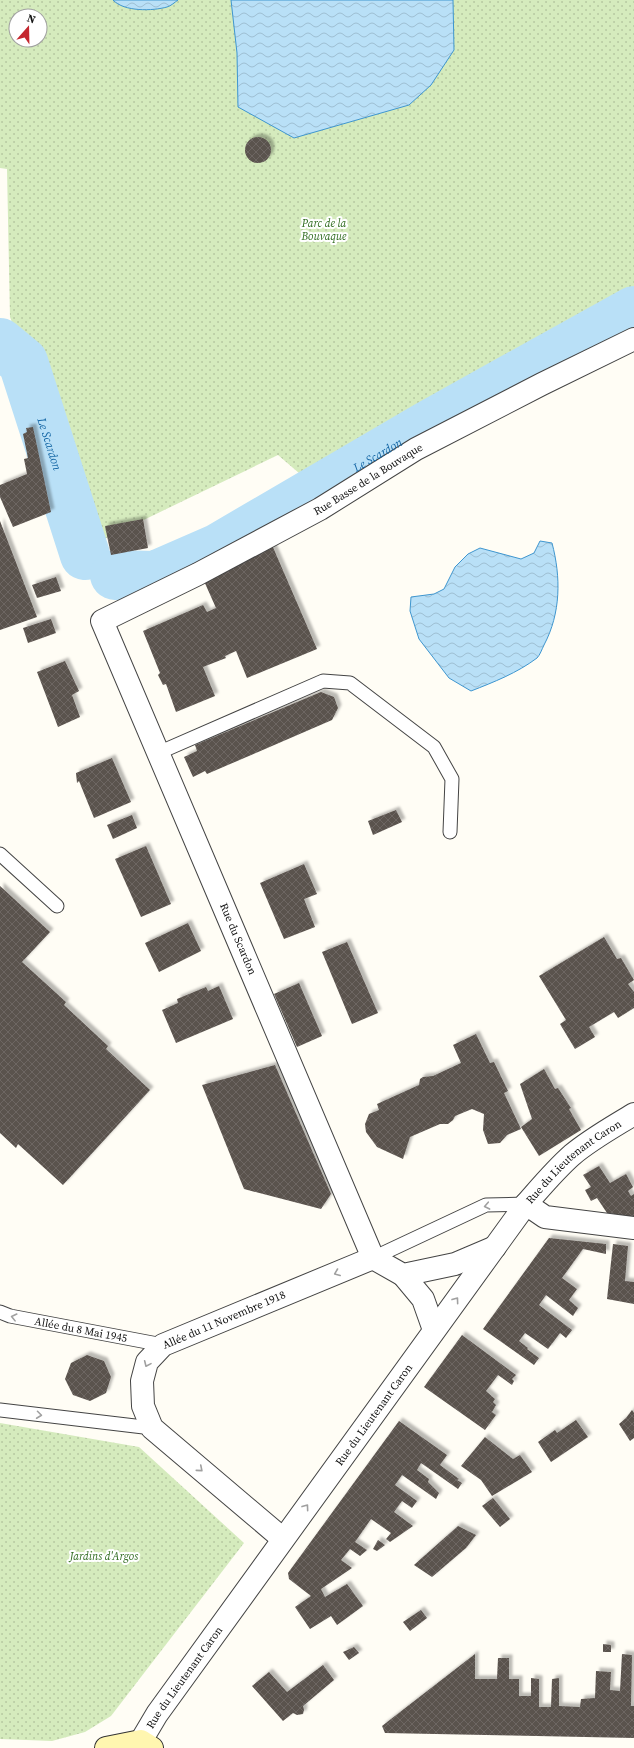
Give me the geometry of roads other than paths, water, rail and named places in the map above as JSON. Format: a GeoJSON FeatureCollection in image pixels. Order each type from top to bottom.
{"type":"FeatureCollection","features":[{"type":"Feature","properties":{"kind":"main road"},"geometry":{"type":"LineString","coordinates":[[106,1748],[146,1745]]}},
{"type":"Feature","properties":{"kind":"street","name":"Rue Basse de la Bouvaque"},"geometry":{"type":"LineString","coordinates":[[102,621],[198,574],[320,509],[423,445],[634,339]]}},
{"type":"Feature","properties":{"kind":"street","name":"Rue du Scardon"},"geometry":{"type":"LineString","coordinates":[[102,621],[373,1258]]}},
{"type":"Feature","properties":{"kind":"street","name":"Rue du Lieutenant Caron"},"geometry":{"type":"LineString","coordinates":[[146,1745],[157,1714],[526,1204],[554,1171],[573,1154],[634,1114]]}},
{"type":"Feature","properties":{"kind":"street"},"geometry":{"type":"LineString","coordinates":[[526,1204],[544,1217],[634,1228]]}},
{"type":"Feature","properties":{"kind":"street"},"geometry":{"type":"LineString","coordinates":[[403,1274],[455,1264],[496,1246]]}},
{"type":"Feature","properties":{"kind":"street"},"geometry":{"type":"LineString","coordinates":[[373,1258],[403,1274],[423,1299],[434,1330]]}},
{"type":"Feature","properties":{"kind":"street","name":"Allée du 11 Novembre 1918"},"geometry":{"type":"LineString","coordinates":[[283,1539],[152,1428],[143,1406],[142,1381],[147,1362],[163,1344],[373,1258]]}},
{"type":"Feature","properties":{"kind":"lane"},"geometry":{"type":"LineString","coordinates":[[158,753],[323,681],[350,683],[434,747],[452,779],[450,832]]}},
{"type":"Feature","properties":{"kind":"lane"},"geometry":{"type":"LineString","coordinates":[[0,854],[56,906]]}},
{"type":"Feature","properties":{"kind":"lane"},"geometry":{"type":"LineString","coordinates":[[373,1258],[486,1205],[526,1204]]}},
{"type":"Feature","properties":{"kind":"lane","name":"Allée du 8 Mai 1945"},"geometry":{"type":"LineString","coordinates":[[0,1312],[10,1316],[163,1344]]}},
{"type":"Feature","properties":{"kind":"lane"},"geometry":{"type":"LineString","coordinates":[[0,1410],[152,1428]]}},
{"type":"Feature","properties":{"kind":"water"},"geometry":{"type":"Polygon","coordinates":[[[113,0],[178,0],[167,7],[139,10],[124,7],[113,0]]]}},
{"type":"Feature","properties":{"kind":"water"},"geometry":{"type":"Polygon","coordinates":[[[231,0],[453,0],[454,50],[431,85],[409,105],[294,138],[238,107],[237,53],[231,0]]]}},
{"type":"Feature","properties":{"kind":"water"},"geometry":{"type":"Polygon","coordinates":[[[540,541],[552,543],[557,569],[558,595],[554,620],[550,633],[537,658],[497,681],[471,691],[449,678],[419,639],[410,611],[411,597],[434,594],[444,589],[455,567],[468,554],[480,548],[521,559],[534,553],[540,541]]]}},
{"type":"Feature","properties":{"kind":"waterway","name":"Le Scardon"},"geometry":{"type":"LineString","coordinates":[[115,575],[155,576],[217,549],[429,425],[634,311]]}},
{"type":"Feature","properties":{"kind":"waterway","name":"Le Scardon"},"geometry":{"type":"LineString","coordinates":[[0,343],[23,362],[85,555]]}},
{"type":"Feature","properties":{"kind":"park label","name":"Parc de la Bouvaque"},"geometry":{"type":"Point","coordinates":[324,229]}},
{"type":"Feature","properties":{"kind":"park label","name":"Jardins d'Argos"},"geometry":{"type":"Point","coordinates":[104,1556]}}]}
